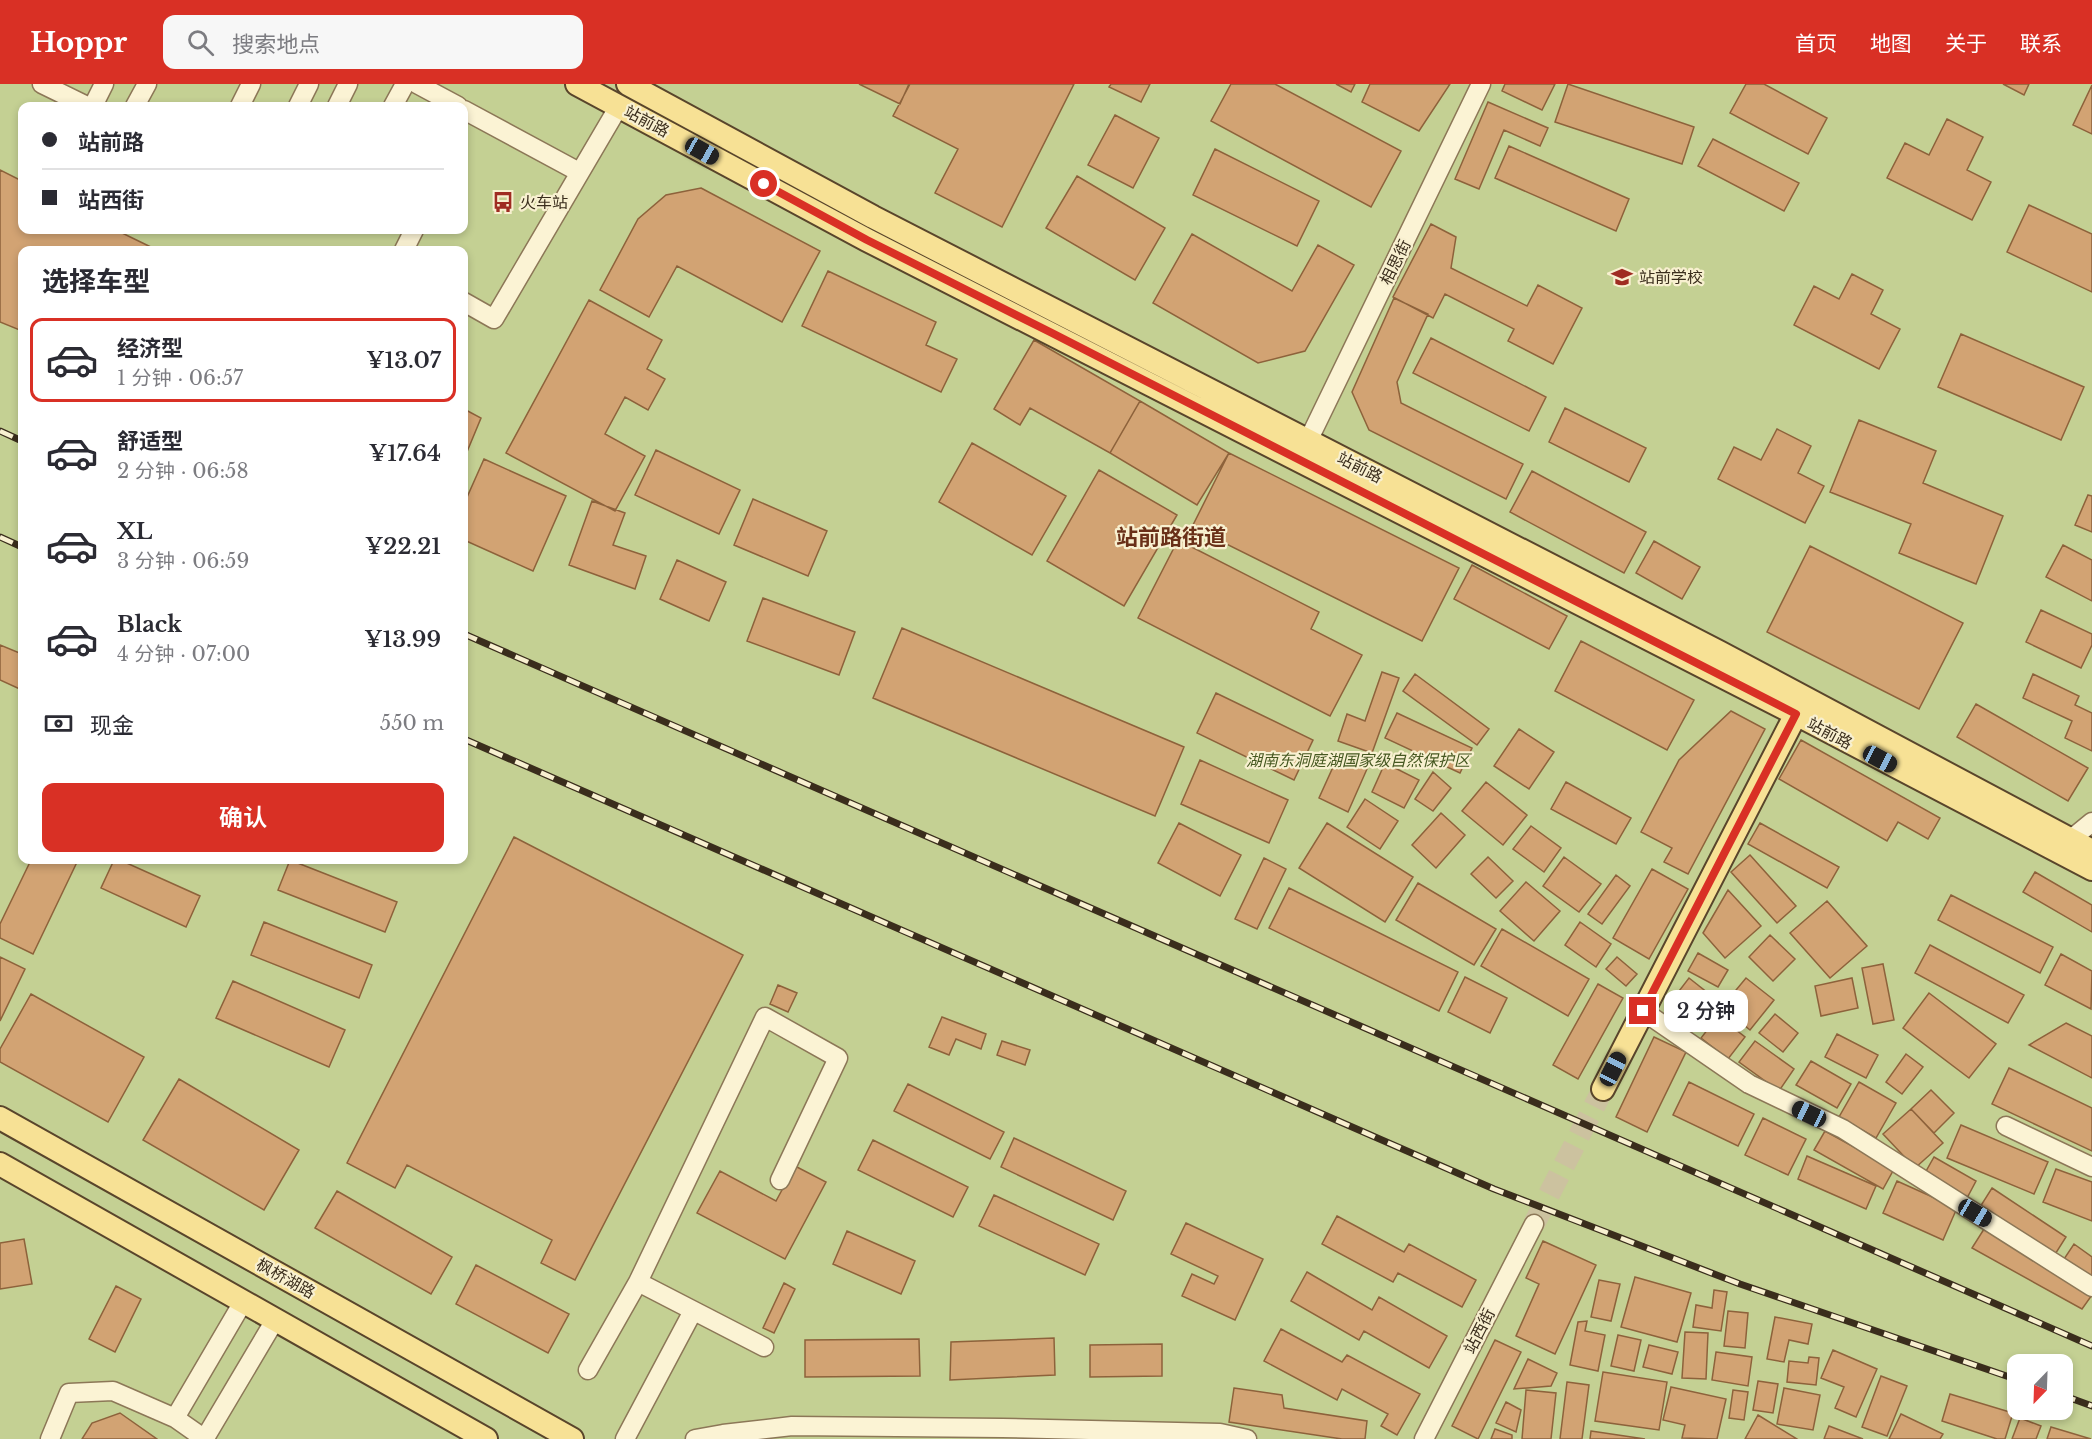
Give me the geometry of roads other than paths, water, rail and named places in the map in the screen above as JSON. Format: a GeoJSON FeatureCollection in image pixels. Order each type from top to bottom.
{"type":"FeatureCollection","features":[{"type":"Feature","properties":{"kind":"main road","name":"站前路"},"geometry":{"type":"LineString","coordinates":[[577,84],[867,240],[1796,714],[2092,869]]}},
{"type":"Feature","properties":{"kind":"main road","name":"站前路"},"geometry":{"type":"LineString","coordinates":[[628,84],[873,217],[1719,652],[2092,851]]}},
{"type":"Feature","properties":{"kind":"main road"},"geometry":{"type":"LineString","coordinates":[[1603,1089],[1796,714]]}},
{"type":"Feature","properties":{"kind":"main road","name":"枫桥湖路"},"geometry":{"type":"LineString","coordinates":[[0,1118],[572,1439]]}},
{"type":"Feature","properties":{"kind":"main road"},"geometry":{"type":"LineString","coordinates":[[0,1164],[486,1439]]}},
{"type":"Feature","properties":{"kind":"street"},"geometry":{"type":"LineString","coordinates":[[42,84],[80,102]]}},
{"type":"Feature","properties":{"kind":"street"},"geometry":{"type":"LineString","coordinates":[[89,102],[94,84]]}},
{"type":"Feature","properties":{"kind":"street"},"geometry":{"type":"LineString","coordinates":[[91,102],[104,84]]}},
{"type":"Feature","properties":{"kind":"street"},"geometry":{"type":"LineString","coordinates":[[137,102],[147,84]]}},
{"type":"Feature","properties":{"kind":"street"},"geometry":{"type":"LineString","coordinates":[[242,102],[251,84]]}},
{"type":"Feature","properties":{"kind":"street"},"geometry":{"type":"LineString","coordinates":[[300,102],[309,84]]}},
{"type":"Feature","properties":{"kind":"street"},"geometry":{"type":"LineString","coordinates":[[339,102],[348,84]]}},
{"type":"Feature","properties":{"kind":"street","name":"相思街"},"geometry":{"type":"LineString","coordinates":[[1308,441],[1481,84]]}},
{"type":"Feature","properties":{"kind":"street"},"geometry":{"type":"LineString","coordinates":[[395,102],[406,85],[439,102]]}},
{"type":"Feature","properties":{"kind":"street"},"geometry":{"type":"LineString","coordinates":[[468,304],[494,319],[619,106]]}},
{"type":"Feature","properties":{"kind":"street"},"geometry":{"type":"LineString","coordinates":[[468,117],[579,172]]}},
{"type":"Feature","properties":{"kind":"street"},"geometry":{"type":"LineString","coordinates":[[2070,840],[2092,822]]}},
{"type":"Feature","properties":{"kind":"street"},"geometry":{"type":"LineString","coordinates":[[1643,1011],[1749,1084],[1842,1129],[2092,1287]]}},
{"type":"Feature","properties":{"kind":"street"},"geometry":{"type":"LineString","coordinates":[[588,1370],[638,1282],[765,1017],[838,1058],[780,1180]]}},
{"type":"Feature","properties":{"kind":"street"},"geometry":{"type":"LineString","coordinates":[[2006,1126],[2092,1167]]}},
{"type":"Feature","properties":{"kind":"street","name":"站西街"},"geometry":{"type":"LineString","coordinates":[[1424,1439],[1533,1224]]}},
{"type":"Feature","properties":{"kind":"street"},"geometry":{"type":"LineString","coordinates":[[638,1282],[764,1347]]}},
{"type":"Feature","properties":{"kind":"street"},"geometry":{"type":"LineString","coordinates":[[175,1418],[243,1302]]}},
{"type":"Feature","properties":{"kind":"street"},"geometry":{"type":"LineString","coordinates":[[625,1439],[693,1311]]}},
{"type":"Feature","properties":{"kind":"street"},"geometry":{"type":"LineString","coordinates":[[50,1439],[69,1393],[113,1391],[175,1418],[206,1439],[275,1320]]}},
{"type":"Feature","properties":{"kind":"street"},"geometry":{"type":"LineString","coordinates":[[695,1439],[792,1426],[1002,1428],[1247,1439]]}},
{"type":"Feature","properties":{"kind":"tunnel"},"geometry":{"type":"LineString","coordinates":[[1534,1224],[1603,1089]]}},
{"type":"Feature","properties":{"kind":"railway"},"geometry":{"type":"LineString","coordinates":[[0,431],[18,439]]}},
{"type":"Feature","properties":{"kind":"railway"},"geometry":{"type":"LineString","coordinates":[[0,537],[18,545]]}},
{"type":"Feature","properties":{"kind":"railway"},"geometry":{"type":"LineString","coordinates":[[468,636],[2092,1346]]}},
{"type":"Feature","properties":{"kind":"railway"},"geometry":{"type":"LineString","coordinates":[[468,741],[1494,1189],[1740,1284],[2007,1376]]}},
{"type":"Feature","properties":{"kind":"railway"},"geometry":{"type":"LineString","coordinates":[[2073,1399],[2092,1406]]}},
{"type":"Feature","properties":{"kind":"place","name":"火车站"},"geometry":{"type":"Point","coordinates":[503,202]}},
{"type":"Feature","properties":{"kind":"place","name":"站前学校"},"geometry":{"type":"Point","coordinates":[1622,277]}},
{"type":"Feature","properties":{"kind":"district","name":"站前路街道"},"geometry":{"type":"Point","coordinates":[1171,537]}},
{"type":"Feature","properties":{"kind":"park label","name":"湖南东洞庭湖国家级自然保护区"},"geometry":{"type":"Point","coordinates":[1358,760]}}]}
